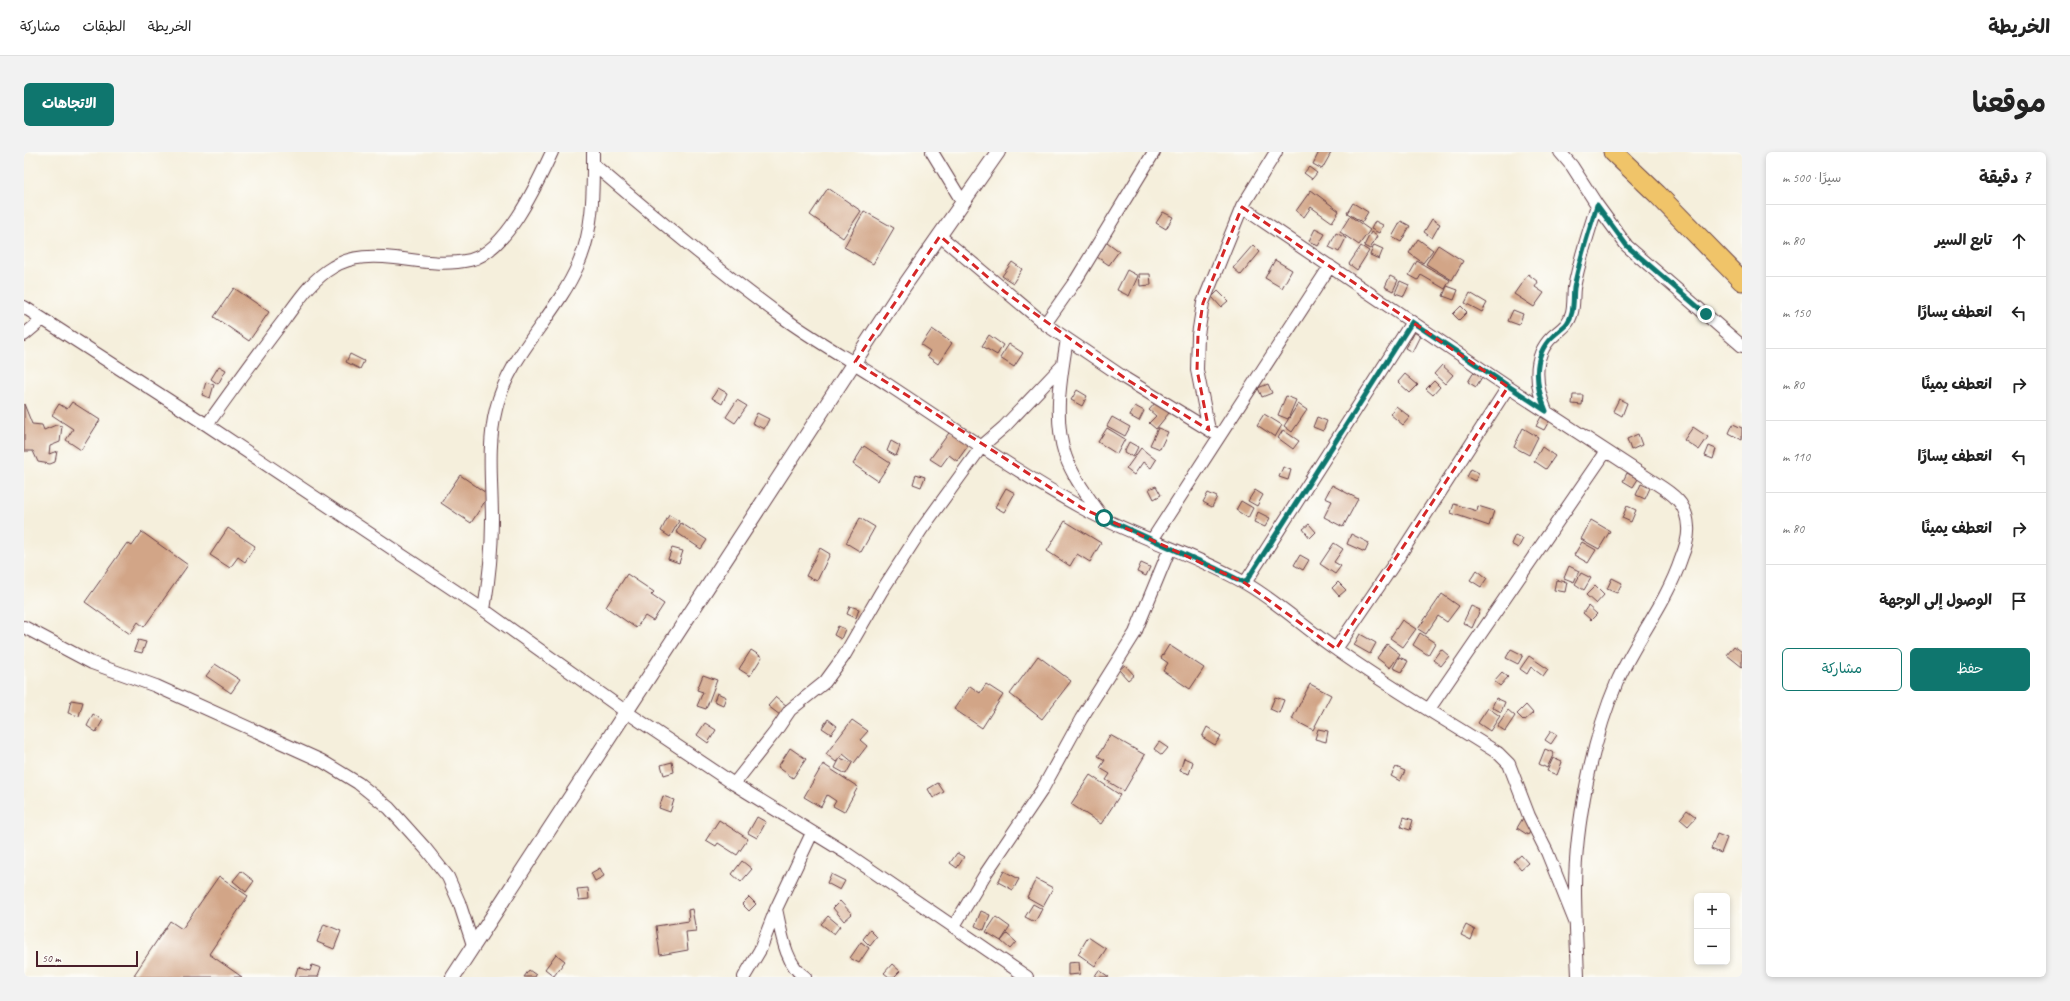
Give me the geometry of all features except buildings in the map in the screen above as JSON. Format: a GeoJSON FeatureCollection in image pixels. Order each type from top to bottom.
{"type":"FeatureCollection","features":[{"type":"Feature","properties":{"kind":"highway"},"geometry":{"type":"LineString","coordinates":[[1613,152],[1657,194],[1742,281]]}},
{"type":"Feature","properties":{"kind":"street"},"geometry":{"type":"LineString","coordinates":[[207,425],[310,287],[333,266],[350,259],[373,255],[434,263],[454,263],[472,260],[487,251],[504,236],[520,214],[552,152]]}},
{"type":"Feature","properties":{"kind":"street"},"geometry":{"type":"LineString","coordinates":[[932,152],[963,204]]}},
{"type":"Feature","properties":{"kind":"street"},"geometry":{"type":"LineString","coordinates":[[453,977],[625,711],[900,292],[998,152]]}},
{"type":"Feature","properties":{"kind":"street"},"geometry":{"type":"LineString","coordinates":[[1045,324],[1076,280],[1154,152]]}},
{"type":"Feature","properties":{"kind":"street"},"geometry":{"type":"LineString","coordinates":[[1214,433],[1197,370],[1200,322],[1203,303],[1242,207],[1276,152]]}},
{"type":"Feature","properties":{"kind":"street"},"geometry":{"type":"LineString","coordinates":[[1560,152],[1572,166],[1597,205],[1627,246],[1742,346]]}},
{"type":"Feature","properties":{"kind":"street"},"geometry":{"type":"LineString","coordinates":[[484,610],[492,562],[491,437],[496,408],[504,384],[516,362],[559,298],[578,265],[588,233],[593,198],[593,158]]}},
{"type":"Feature","properties":{"kind":"street"},"geometry":{"type":"LineString","coordinates":[[593,158],[665,226],[787,320],[826,347],[855,362],[982,446],[1082,508],[1245,583],[1336,650],[1498,752],[1510,764],[1529,816],[1547,852],[1576,924]]}},
{"type":"Feature","properties":{"kind":"street"},"geometry":{"type":"LineString","coordinates":[[1546,411],[1539,395],[1537,375],[1541,354],[1551,338],[1566,327],[1572,312],[1574,288],[1597,205]]}},
{"type":"Feature","properties":{"kind":"street"},"geometry":{"type":"LineString","coordinates":[[1242,207],[1678,499],[1685,511],[1688,527],[1686,546],[1674,579],[1660,607],[1632,653],[1617,682],[1595,750],[1581,822],[1575,889],[1578,977]]}},
{"type":"Feature","properties":{"kind":"street"},"geometry":{"type":"LineString","coordinates":[[940,236],[1045,324],[1126,379],[1214,433]]}},
{"type":"Feature","properties":{"kind":"street"},"geometry":{"type":"LineString","coordinates":[[1152,540],[1214,433],[1330,266]]}},
{"type":"Feature","properties":{"kind":"street"},"geometry":{"type":"LineString","coordinates":[[24,307],[207,425],[484,610],[625,711],[734,784],[954,926],[1028,977]]}},
{"type":"Feature","properties":{"kind":"street"},"geometry":{"type":"LineString","coordinates":[[24,335],[43,319]]}},
{"type":"Feature","properties":{"kind":"street"},"geometry":{"type":"LineString","coordinates":[[1245,583],[1412,322]]}},
{"type":"Feature","properties":{"kind":"street"},"geometry":{"type":"LineString","coordinates":[[1067,339],[1062,365],[1059,427],[1065,455],[1078,482],[1104,518]]}},
{"type":"Feature","properties":{"kind":"street"},"geometry":{"type":"LineString","coordinates":[[734,784],[776,732],[790,710],[825,682],[844,656],[881,592],[921,530],[982,446],[1004,427],[1062,365]]}},
{"type":"Feature","properties":{"kind":"street"},"geometry":{"type":"LineString","coordinates":[[1336,650],[1392,567],[1508,386]]}},
{"type":"Feature","properties":{"kind":"street"},"geometry":{"type":"LineString","coordinates":[[1429,709],[1606,451]]}},
{"type":"Feature","properties":{"kind":"street"},"geometry":{"type":"LineString","coordinates":[[954,926],[986,873],[1042,790],[1081,718],[1135,633],[1170,548]]}},
{"type":"Feature","properties":{"kind":"street"},"geometry":{"type":"LineString","coordinates":[[24,628],[92,663],[156,686],[322,761],[358,783],[389,808],[425,848],[448,877],[459,902],[473,945]]}},
{"type":"Feature","properties":{"kind":"street"},"geometry":{"type":"LineString","coordinates":[[744,977],[760,950],[776,909],[812,833]]}},
{"type":"Feature","properties":{"kind":"street"},"geometry":{"type":"LineString","coordinates":[[776,909],[788,953],[794,965],[805,977]]}},
{"type":"Feature","properties":{"kind":"highlighted area"},"geometry":{"type":"Polygon","coordinates":[[[1242,207],[1508,387],[1336,649],[1245,583],[1082,508],[855,362],[940,236],[1005,292],[1126,379],[1209,430],[1197,370],[1198,335],[1203,303],[1242,207]]]}},
{"type":"Feature","properties":{"kind":"route"},"geometry":{"type":"LineString","coordinates":[[1104,518],[1245,583],[1331,451],[1412,322],[1546,411],[1539,395],[1537,375],[1541,354],[1551,338],[1566,327],[1572,312],[1574,288],[1597,205],[1627,246],[1661,277],[1706,314]]}}]}
